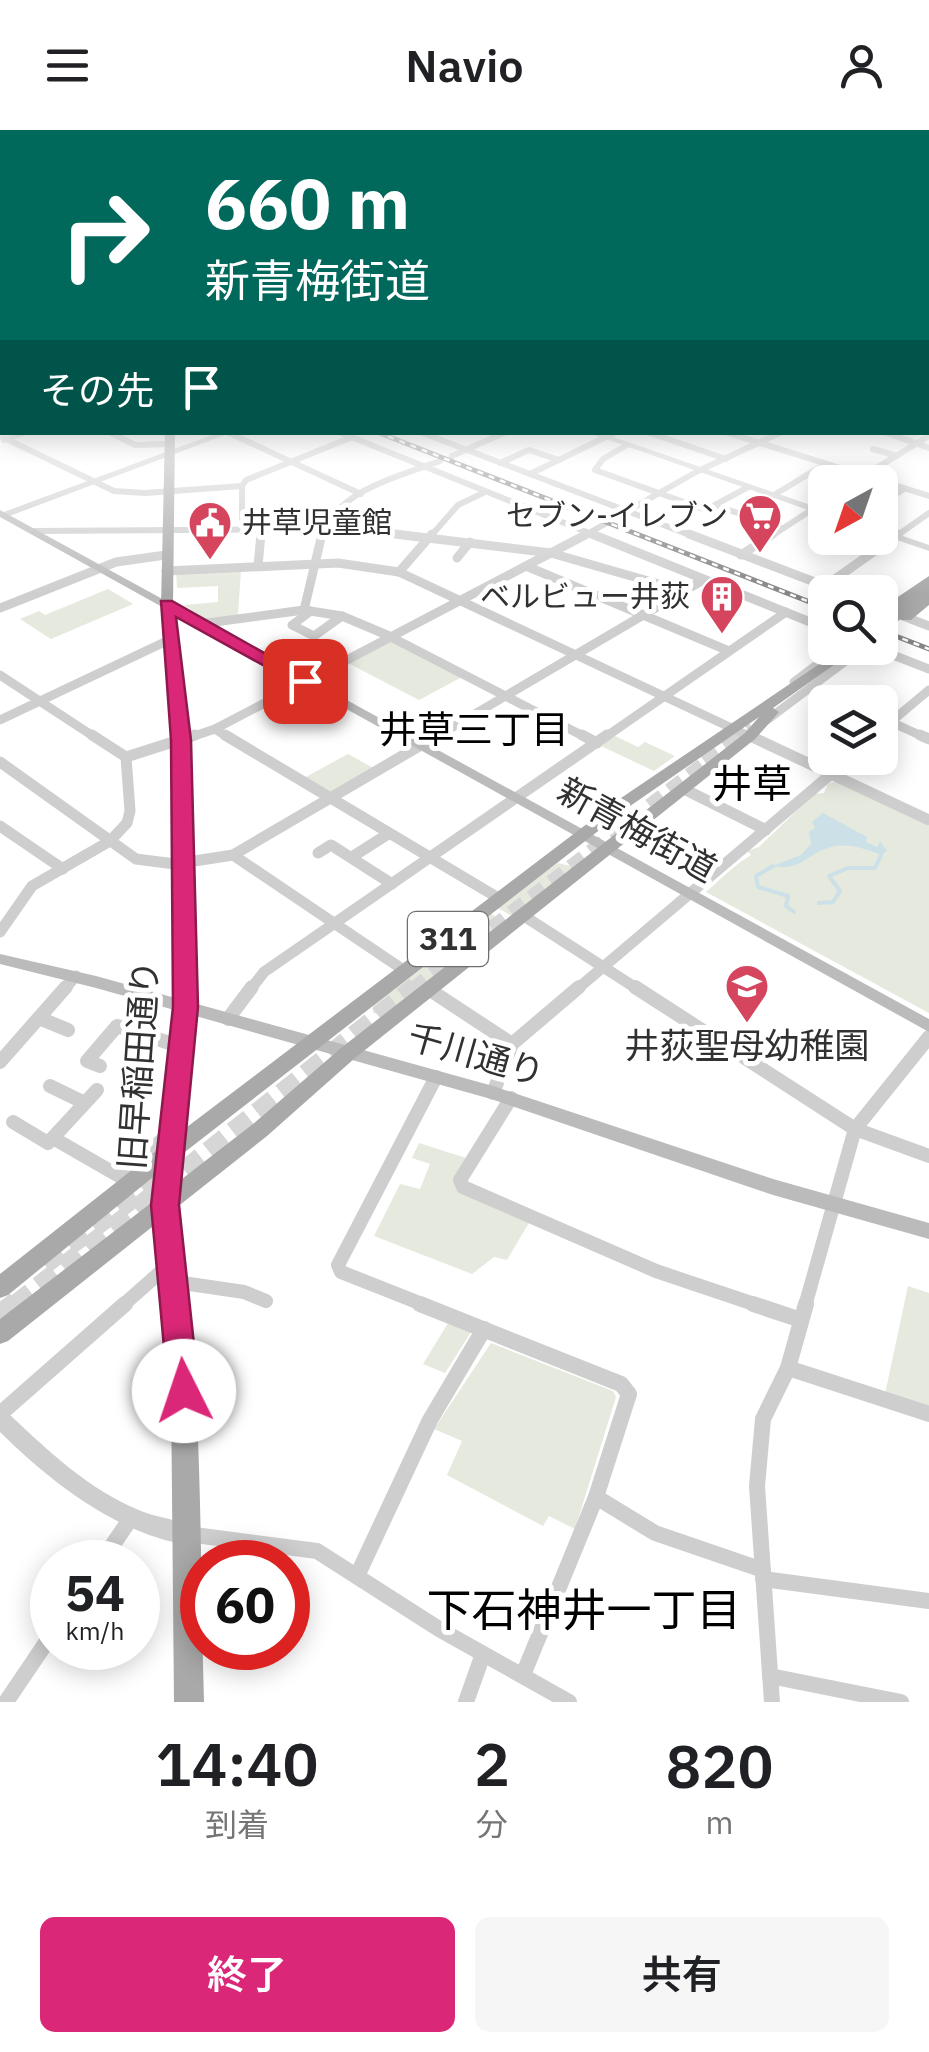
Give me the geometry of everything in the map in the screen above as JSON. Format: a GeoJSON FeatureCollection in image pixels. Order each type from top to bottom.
{"type":"FeatureCollection","features":[{"type":"Feature","properties":{"kind":"main road","name":"旧早稲田通り"},"geometry":{"type":"LineString","coordinates":[[169,448],[166,605],[181,740],[186,1007],[165,1205],[175,1272],[187,1534],[189,1702]]}},
{"type":"Feature","properties":{"kind":"main road","name":"新青梅街道"},"geometry":{"type":"LineString","coordinates":[[1,515],[929,1026]]}},
{"type":"Feature","properties":{"kind":"main road"},"geometry":{"type":"LineString","coordinates":[[898,599],[929,580]]}},
{"type":"Feature","properties":{"kind":"main road"},"geometry":{"type":"LineString","coordinates":[[898,612],[929,589]]}},
{"type":"Feature","properties":{"kind":"main road"},"geometry":{"type":"LineString","coordinates":[[906,616],[929,599]]}},
{"type":"Feature","properties":{"kind":"main road","name":"311"},"geometry":{"type":"LineString","coordinates":[[0,1288],[76,1228],[174,1139],[314,1045],[405,971],[709,742],[745,728],[828,665]]}},
{"type":"Feature","properties":{"kind":"main road","name":"311"},"geometry":{"type":"LineString","coordinates":[[0,1332],[165,1205],[348,1053],[730,752],[745,728]]}},
{"type":"Feature","properties":{"kind":"main road"},"geometry":{"type":"LineString","coordinates":[[709,742],[724,744],[730,752]]}},
{"type":"Feature","properties":{"kind":"main road"},"geometry":{"type":"LineString","coordinates":[[552,859],[572,860],[580,871]]}},
{"type":"Feature","properties":{"kind":"main road","name":"千川通り"},"geometry":{"type":"LineString","coordinates":[[0,959],[76,976],[502,1095],[929,1232]]}},
{"type":"Feature","properties":{"kind":"main road"},"geometry":{"type":"LineString","coordinates":[[365,1003],[365,1013],[372,1018],[394,1017]]}},
{"type":"Feature","properties":{"kind":"main road"},"geometry":{"type":"LineString","coordinates":[[268,1078],[281,1076],[296,1082],[300,1087],[298,1097]]}},
{"type":"Feature","properties":{"kind":"main road"},"geometry":{"type":"LineString","coordinates":[[76,1228],[78,1249],[92,1255],[104,1252]]}},
{"type":"Feature","properties":{"kind":"main road"},"geometry":{"type":"LineString","coordinates":[[36,1260],[48,1254],[62,1258],[68,1269],[63,1284]]}},
{"type":"Feature","properties":{"kind":"street"},"geometry":{"type":"LineString","coordinates":[[22,448],[114,491],[168,492],[242,486]]}},
{"type":"Feature","properties":{"kind":"street"},"geometry":{"type":"LineString","coordinates":[[1,515],[93,482],[160,448]]}},
{"type":"Feature","properties":{"kind":"street"},"geometry":{"type":"LineString","coordinates":[[260,448],[361,494]]}},
{"type":"Feature","properties":{"kind":"street"},"geometry":{"type":"LineString","coordinates":[[242,532],[242,486],[251,476],[324,448]]}},
{"type":"Feature","properties":{"kind":"street"},"geometry":{"type":"LineString","coordinates":[[376,448],[808,621]]}},
{"type":"Feature","properties":{"kind":"street"},"geometry":{"type":"LineString","coordinates":[[461,448],[808,580]]}},
{"type":"Feature","properties":{"kind":"street"},"geometry":{"type":"LineString","coordinates":[[452,456],[469,448]]}},
{"type":"Feature","properties":{"kind":"street"},"geometry":{"type":"LineString","coordinates":[[530,474],[575,448]]}},
{"type":"Feature","properties":{"kind":"street"},"geometry":{"type":"LineString","coordinates":[[622,448],[602,459],[596,470],[706,510],[748,487]]}},
{"type":"Feature","properties":{"kind":"street"},"geometry":{"type":"LineString","coordinates":[[638,448],[808,507]]}},
{"type":"Feature","properties":{"kind":"street"},"geometry":{"type":"LineString","coordinates":[[695,448],[726,459]]}},
{"type":"Feature","properties":{"kind":"street"},"geometry":{"type":"LineString","coordinates":[[126,757],[215,729],[590,533],[700,470],[751,448]]}},
{"type":"Feature","properties":{"kind":"street"},"geometry":{"type":"LineString","coordinates":[[775,448],[828,465]]}},
{"type":"Feature","properties":{"kind":"street"},"geometry":{"type":"LineString","coordinates":[[882,465],[910,448]]}},
{"type":"Feature","properties":{"kind":"street"},"geometry":{"type":"LineString","coordinates":[[873,449],[897,456]]}},
{"type":"Feature","properties":{"kind":"street"},"geometry":{"type":"LineString","coordinates":[[500,464],[529,450],[559,460]]}},
{"type":"Feature","properties":{"kind":"street"},"geometry":{"type":"LineString","coordinates":[[342,616],[314,636],[292,625],[307,611],[325,529],[335,512],[361,494],[440,461]]}},
{"type":"Feature","properties":{"kind":"street"},"geometry":{"type":"LineString","coordinates":[[774,495],[825,464]]}},
{"type":"Feature","properties":{"kind":"street"},"geometry":{"type":"LineString","coordinates":[[898,486],[929,496]]}},
{"type":"Feature","properties":{"kind":"street"},"geometry":{"type":"LineString","coordinates":[[898,492],[904,488]]}},
{"type":"Feature","properties":{"kind":"street"},"geometry":{"type":"LineString","coordinates":[[400,572],[458,505],[485,492]]}},
{"type":"Feature","properties":{"kind":"street"},"geometry":{"type":"LineString","coordinates":[[716,506],[782,528]]}},
{"type":"Feature","properties":{"kind":"street"},"geometry":{"type":"LineString","coordinates":[[740,555],[808,511]]}},
{"type":"Feature","properties":{"kind":"street"},"geometry":{"type":"LineString","coordinates":[[898,533],[929,513]]}},
{"type":"Feature","properties":{"kind":"street"},"geometry":{"type":"LineString","coordinates":[[33,531],[325,529],[430,537],[551,553],[683,591]]}},
{"type":"Feature","properties":{"kind":"street"},"geometry":{"type":"LineString","coordinates":[[258,566],[261,531]]}},
{"type":"Feature","properties":{"kind":"street"},"geometry":{"type":"LineString","coordinates":[[898,537],[929,548]]}},
{"type":"Feature","properties":{"kind":"street"},"geometry":{"type":"LineString","coordinates":[[458,558],[470,542]]}},
{"type":"Feature","properties":{"kind":"street"},"geometry":{"type":"LineString","coordinates":[[0,608],[128,559],[166,555]]}},
{"type":"Feature","properties":{"kind":"street"},"geometry":{"type":"LineString","coordinates":[[839,575],[867,555]]}},
{"type":"Feature","properties":{"kind":"street"},"geometry":{"type":"LineString","coordinates":[[166,571],[316,564],[372,565],[400,572],[664,696],[745,728],[808,762]]}},
{"type":"Feature","properties":{"kind":"street"},"geometry":{"type":"LineString","coordinates":[[526,566],[729,651]]}},
{"type":"Feature","properties":{"kind":"street"},"geometry":{"type":"LineString","coordinates":[[0,762],[110,841],[148,862],[183,864],[233,855],[703,580]]}},
{"type":"Feature","properties":{"kind":"street"},"geometry":{"type":"LineString","coordinates":[[0,597],[10,604]]}},
{"type":"Feature","properties":{"kind":"street"},"geometry":{"type":"LineString","coordinates":[[200,624],[307,611],[342,616],[391,636],[597,742]]}},
{"type":"Feature","properties":{"kind":"street"},"geometry":{"type":"LineString","coordinates":[[228,1019],[264,972],[786,612]]}},
{"type":"Feature","properties":{"kind":"street"},"geometry":{"type":"LineString","coordinates":[[898,613],[929,626]]}},
{"type":"Feature","properties":{"kind":"street"},"geometry":{"type":"LineString","coordinates":[[0,720],[171,639]]}},
{"type":"Feature","properties":{"kind":"street"},"geometry":{"type":"LineString","coordinates":[[898,657],[929,669]]}},
{"type":"Feature","properties":{"kind":"street"},"geometry":{"type":"LineString","coordinates":[[745,728],[819,665]]}},
{"type":"Feature","properties":{"kind":"street"},"geometry":{"type":"LineString","coordinates":[[745,728],[838,665]]}},
{"type":"Feature","properties":{"kind":"street"},"geometry":{"type":"LineString","coordinates":[[0,676],[126,757]]}},
{"type":"Feature","properties":{"kind":"street"},"geometry":{"type":"LineString","coordinates":[[898,715],[929,690]]}},
{"type":"Feature","properties":{"kind":"street"},"geometry":{"type":"LineString","coordinates":[[898,725],[929,739]]}},
{"type":"Feature","properties":{"kind":"street"},"geometry":{"type":"LineString","coordinates":[[215,729],[500,899]]}},
{"type":"Feature","properties":{"kind":"street"},"geometry":{"type":"LineString","coordinates":[[0,932],[32,886],[110,841],[128,823],[126,757]]}},
{"type":"Feature","properties":{"kind":"street"},"geometry":{"type":"LineString","coordinates":[[801,1320],[656,1272],[463,1187],[460,1180],[502,1095],[512,1044],[830,775]]}},
{"type":"Feature","properties":{"kind":"street"},"geometry":{"type":"LineString","coordinates":[[833,775],[929,820]]}},
{"type":"Feature","properties":{"kind":"street"},"geometry":{"type":"LineString","coordinates":[[684,789],[766,830]]}},
{"type":"Feature","properties":{"kind":"street"},"geometry":{"type":"LineString","coordinates":[[0,826],[62,869]]}},
{"type":"Feature","properties":{"kind":"street"},"geometry":{"type":"LineString","coordinates":[[352,857],[388,834]]}},
{"type":"Feature","properties":{"kind":"street"},"geometry":{"type":"LineString","coordinates":[[318,853],[330,845],[392,884]]}},
{"type":"Feature","properties":{"kind":"street"},"geometry":{"type":"LineString","coordinates":[[233,855],[405,971]]}},
{"type":"Feature","properties":{"kind":"street"},"geometry":{"type":"LineString","coordinates":[[524,916],[855,1128],[929,1156]]}},
{"type":"Feature","properties":{"kind":"street"},"geometry":{"type":"LineString","coordinates":[[0,1062],[76,976]]}},
{"type":"Feature","properties":{"kind":"street"},"geometry":{"type":"LineString","coordinates":[[430,990],[512,1044]]}},
{"type":"Feature","properties":{"kind":"street"},"geometry":{"type":"LineString","coordinates":[[39,1018],[68,1030]]}},
{"type":"Feature","properties":{"kind":"street"},"geometry":{"type":"LineString","coordinates":[[100,1066],[87,1061],[117,1026],[182,1047]]}},
{"type":"Feature","properties":{"kind":"street"},"geometry":{"type":"LineString","coordinates":[[772,1702],[757,1486],[764,1419],[788,1368],[855,1128],[929,1038]]}},
{"type":"Feature","properties":{"kind":"street"},"geometry":{"type":"LineString","coordinates":[[436,1077],[338,1264],[341,1272],[621,1384],[630,1394],[596,1497],[523,1675]]}},
{"type":"Feature","properties":{"kind":"street"},"geometry":{"type":"LineString","coordinates":[[50,1086],[84,1104]]}},
{"type":"Feature","properties":{"kind":"street"},"geometry":{"type":"LineString","coordinates":[[13,1122],[48,1143],[97,1090]]}},
{"type":"Feature","properties":{"kind":"street"},"geometry":{"type":"LineString","coordinates":[[53,1138],[119,1176],[174,1139]]}},
{"type":"Feature","properties":{"kind":"street"},"geometry":{"type":"LineString","coordinates":[[266,1301],[175,1272],[0,1416],[50,1466],[131,1518],[161,1531],[318,1551],[483,1654],[569,1702]]}},
{"type":"Feature","properties":{"kind":"street"},"geometry":{"type":"LineString","coordinates":[[357,1576],[430,1420],[484,1329]]}},
{"type":"Feature","properties":{"kind":"street"},"geometry":{"type":"LineString","coordinates":[[788,1368],[929,1414]]}},
{"type":"Feature","properties":{"kind":"street"},"geometry":{"type":"LineString","coordinates":[[596,1497],[655,1534],[763,1574],[929,1601]]}},
{"type":"Feature","properties":{"kind":"street"},"geometry":{"type":"LineString","coordinates":[[116,1540],[131,1518]]}},
{"type":"Feature","properties":{"kind":"street"},"geometry":{"type":"LineString","coordinates":[[466,1702],[483,1654]]}},
{"type":"Feature","properties":{"kind":"street"},"geometry":{"type":"LineString","coordinates":[[6,1702],[30,1667]]}},
{"type":"Feature","properties":{"kind":"street"},"geometry":{"type":"LineString","coordinates":[[770,1676],[901,1702]]}},
{"type":"Feature","properties":{"kind":"shaded area"},"geometry":{"type":"Polygon","coordinates":[[[241,569],[238,615],[207,620],[184,605],[218,602],[218,586],[177,588],[176,572],[241,569]]]}},
{"type":"Feature","properties":{"kind":"shaded area"},"geometry":{"type":"Polygon","coordinates":[[[108,589],[133,604],[51,639],[20,619],[39,611],[45,615],[108,589]]]}},
{"type":"Feature","properties":{"kind":"shaded area"},"geometry":{"type":"Polygon","coordinates":[[[389,641],[462,677],[419,700],[348,663],[389,641]]]}},
{"type":"Feature","properties":{"kind":"shaded area"},"geometry":{"type":"Polygon","coordinates":[[[613,735],[638,747],[645,742],[675,756],[654,771],[599,745],[613,735]]]}},
{"type":"Feature","properties":{"kind":"shaded area"},"geometry":{"type":"Polygon","coordinates":[[[348,754],[375,769],[334,794],[304,778],[348,754]]]}},
{"type":"Feature","properties":{"kind":"shaded area"},"geometry":{"type":"Polygon","coordinates":[[[836,781],[929,826],[929,1013],[706,892],[751,855],[747,851],[759,847],[814,794],[824,793],[828,784],[836,781]]]}},
{"type":"Feature","properties":{"kind":"shaded area"},"geometry":{"type":"Polygon","coordinates":[[[823,813],[867,837],[866,842],[877,847],[880,841],[887,851],[881,855],[839,846],[795,865],[773,866],[801,855],[811,844],[809,832],[815,828],[812,822],[823,813]]]}},
{"type":"Feature","properties":{"kind":"shaded area"},"geometry":{"type":"Polygon","coordinates":[[[558,863],[574,867],[515,918],[496,907],[558,863]]]}},
{"type":"Feature","properties":{"kind":"shaded area"},"geometry":{"type":"Polygon","coordinates":[[[488,912],[508,924],[387,1014],[373,1013],[373,1003],[488,912]]]}},
{"type":"Feature","properties":{"kind":"shaded area"},"geometry":{"type":"Polygon","coordinates":[[[419,1143],[466,1158],[455,1182],[530,1221],[507,1260],[494,1257],[472,1274],[374,1236],[400,1184],[420,1189],[430,1164],[412,1158],[419,1143]]]}},
{"type":"Feature","properties":{"kind":"shaded area"},"geometry":{"type":"Polygon","coordinates":[[[908,1286],[929,1293],[929,1408],[885,1394],[908,1286]]]}},
{"type":"Feature","properties":{"kind":"shaded area"},"geometry":{"type":"Polygon","coordinates":[[[450,1320],[473,1329],[445,1373],[423,1364],[450,1320]]]}},
{"type":"Feature","properties":{"kind":"shaded area"},"geometry":{"type":"Polygon","coordinates":[[[491,1343],[613,1391],[616,1397],[575,1529],[549,1516],[543,1526],[447,1475],[462,1441],[434,1429],[491,1343]]]}},
{"type":"Feature","properties":{"kind":"waterway"},"geometry":{"type":"LineString","coordinates":[[819,903],[833,902],[840,891],[829,876],[848,868],[875,868],[881,855]]}},
{"type":"Feature","properties":{"kind":"waterway"},"geometry":{"type":"LineString","coordinates":[[773,866],[756,876],[758,887],[788,896],[786,906],[794,912]]}},
{"type":"Feature","properties":{"kind":"tunnel"},"geometry":{"type":"LineString","coordinates":[[733,735],[749,723]]}},
{"type":"Feature","properties":{"kind":"tunnel"},"geometry":{"type":"LineString","coordinates":[[702,758],[733,735]]}},
{"type":"Feature","properties":{"kind":"tunnel"},"geometry":{"type":"LineString","coordinates":[[729,738],[733,735]]}},
{"type":"Feature","properties":{"kind":"tunnel"},"geometry":{"type":"LineString","coordinates":[[413,990],[714,757]]}},
{"type":"Feature","properties":{"kind":"tunnel"},"geometry":{"type":"LineString","coordinates":[[15,1306],[416,987]]}},
{"type":"Feature","properties":{"kind":"tunnel"},"geometry":{"type":"LineString","coordinates":[[44,1264],[175,1166]]}},
{"type":"Feature","properties":{"kind":"tunnel"},"geometry":{"type":"LineString","coordinates":[[0,1318],[18,1304]]}},
{"type":"Feature","properties":{"kind":"railway"},"geometry":{"type":"LineString","coordinates":[[419,448],[808,601]]}},
{"type":"Feature","properties":{"kind":"railway"},"geometry":{"type":"LineString","coordinates":[[898,637],[929,649]]}},
{"type":"Feature","properties":{"kind":"place","name":"セブン-イレブン"},"geometry":{"type":"Point","coordinates":[760,554]}},
{"type":"Feature","properties":{"kind":"place","name":"井草児童館"},"geometry":{"type":"Point","coordinates":[210,561]}},
{"type":"Feature","properties":{"kind":"place","name":"ベルビュー井荻"},"geometry":{"type":"Point","coordinates":[722,635]}},
{"type":"Feature","properties":{"kind":"place","name":"井荻聖母幼稚園"},"geometry":{"type":"Point","coordinates":[747,1024]}},
{"type":"Feature","properties":{"kind":"district","name":"井草三丁目"},"geometry":{"type":"Point","coordinates":[474,730]}},
{"type":"Feature","properties":{"kind":"district","name":"井草"},"geometry":{"type":"Point","coordinates":[752,784]}},
{"type":"Feature","properties":{"kind":"district","name":"下石神井一丁目"},"geometry":{"type":"Point","coordinates":[584,1610]}},
{"type":"Feature","properties":{"kind":"route"},"geometry":{"type":"LineString","coordinates":[[184,1391],[174,1261],[165,1205],[186,1007],[181,740],[166,605],[305,681]]}}]}
